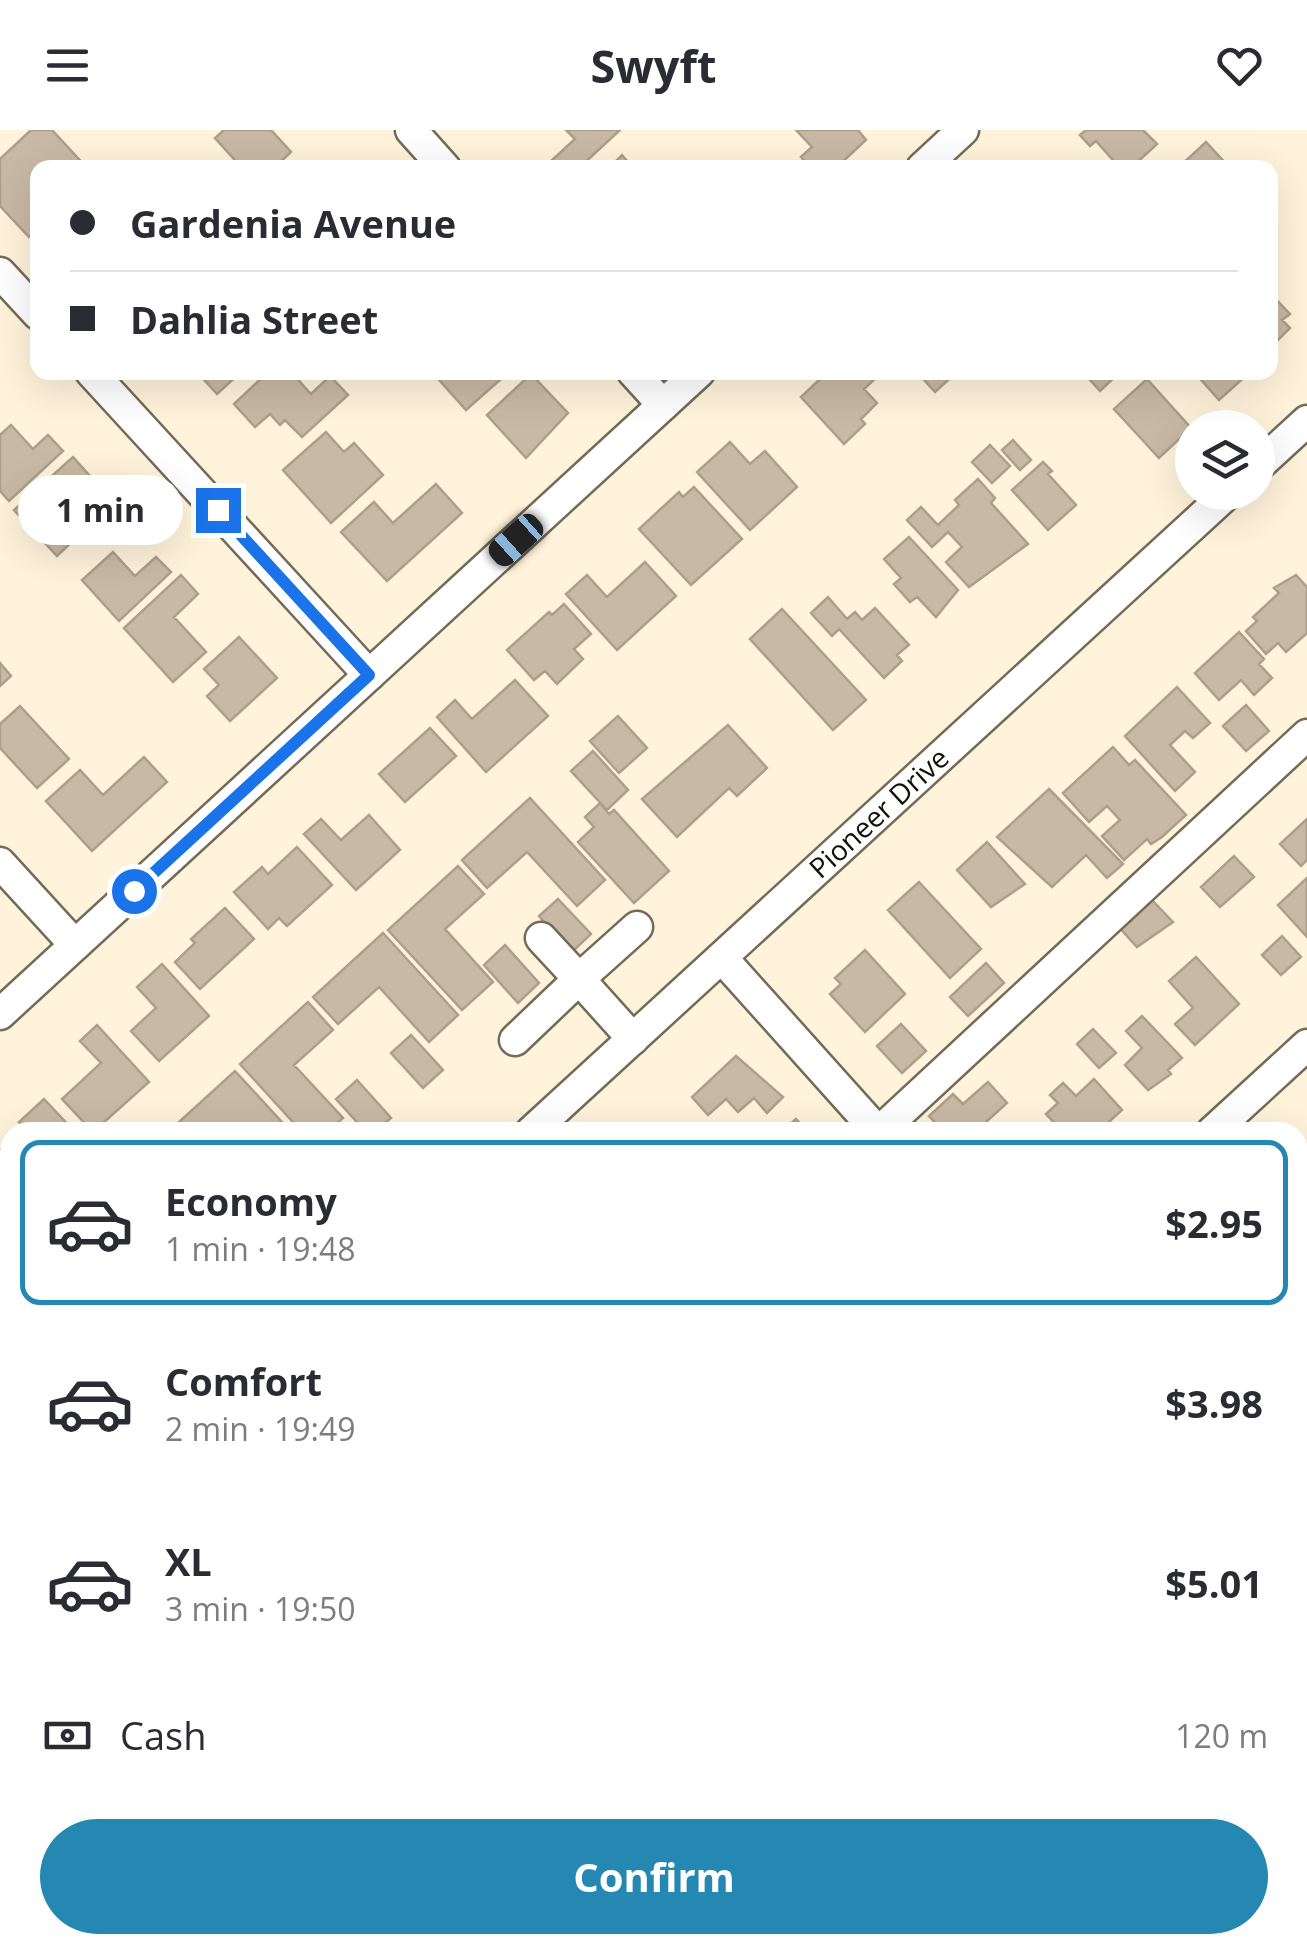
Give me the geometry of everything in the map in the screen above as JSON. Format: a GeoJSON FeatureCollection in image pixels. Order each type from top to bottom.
{"type":"FeatureCollection","features":[{"type":"Feature","properties":{"kind":"street"},"geometry":{"type":"LineString","coordinates":[[410,130],[438,160]]}},
{"type":"Feature","properties":{"kind":"street"},"geometry":{"type":"LineString","coordinates":[[930,160],[958,132]]}},
{"type":"Feature","properties":{"kind":"street"},"geometry":{"type":"LineString","coordinates":[[0,273],[30,305]]}},
{"type":"Feature","properties":{"kind":"street"},"geometry":{"type":"LineString","coordinates":[[98,380],[369,675]]}},
{"type":"Feature","properties":{"kind":"street"},"geometry":{"type":"LineString","coordinates":[[640,380],[663,405]]}},
{"type":"Feature","properties":{"kind":"street"},"geometry":{"type":"LineString","coordinates":[[0,1014],[690,380]]}},
{"type":"Feature","properties":{"kind":"street"},"geometry":{"type":"LineString","coordinates":[[1275,450],[1307,420]]}},
{"type":"Feature","properties":{"kind":"street","name":"Pioneer Drive"},"geometry":{"type":"LineString","coordinates":[[543,1122],[1209,510]]}},
{"type":"Feature","properties":{"kind":"street"},"geometry":{"type":"LineString","coordinates":[[890,1122],[1307,736]]}},
{"type":"Feature","properties":{"kind":"street"},"geometry":{"type":"LineString","coordinates":[[0,863],[75,945]]}},
{"type":"Feature","properties":{"kind":"street"},"geometry":{"type":"LineString","coordinates":[[514,1040],[637,926]]}},
{"type":"Feature","properties":{"kind":"street"},"geometry":{"type":"LineString","coordinates":[[541,938],[633,1039]]}},
{"type":"Feature","properties":{"kind":"street"},"geometry":{"type":"LineString","coordinates":[[722,958],[870,1122]]}},
{"type":"Feature","properties":{"kind":"street"},"geometry":{"type":"LineString","coordinates":[[1223,1122],[1307,1045]]}},
{"type":"Feature","properties":{"kind":"building"},"geometry":{"type":"Polygon","coordinates":[[[31,130],[52,130],[80,160],[30,160],[29,237],[0,206],[0,159],[31,130]]]}},
{"type":"Feature","properties":{"kind":"building"},"geometry":{"type":"Polygon","coordinates":[[[224,130],[271,130],[291,152],[282,160],[235,160],[215,138],[224,130]]]}},
{"type":"Feature","properties":{"kind":"building"},"geometry":{"type":"Polygon","coordinates":[[[566,130],[620,130],[588,160],[552,160],[575,139],[566,130]]]}},
{"type":"Feature","properties":{"kind":"building"},"geometry":{"type":"Polygon","coordinates":[[[796,130],[858,130],[866,140],[845,160],[803,160],[801,157],[812,147],[796,130]]]}},
{"type":"Feature","properties":{"kind":"building"},"geometry":{"type":"Polygon","coordinates":[[[1086,130],[1143,130],[1157,144],[1140,160],[1113,160],[1096,141],[1090,146],[1080,135],[1086,130]]]}},
{"type":"Feature","properties":{"kind":"building"},"geometry":{"type":"Polygon","coordinates":[[[1206,142],[1223,160],[1187,160],[1206,142]]]}},
{"type":"Feature","properties":{"kind":"building"},"geometry":{"type":"Polygon","coordinates":[[[1278,301],[1290,314],[1282,320],[1290,328],[1278,340],[1278,301]]]}},
{"type":"Feature","properties":{"kind":"building"},"geometry":{"type":"Polygon","coordinates":[[[204,380],[232,380],[217,394],[204,380]]]}},
{"type":"Feature","properties":{"kind":"building"},"geometry":{"type":"Polygon","coordinates":[[[260,380],[298,380],[311,394],[326,380],[334,380],[348,395],[302,437],[285,420],[280,425],[270,414],[255,427],[234,404],[260,380]]]}},
{"type":"Feature","properties":{"kind":"building"},"geometry":{"type":"Polygon","coordinates":[[[439,380],[500,380],[466,410],[439,380]]]}},
{"type":"Feature","properties":{"kind":"building"},"geometry":{"type":"Polygon","coordinates":[[[525,380],[537,380],[568,413],[526,458],[487,415],[525,380]]]}},
{"type":"Feature","properties":{"kind":"building"},"geometry":{"type":"Polygon","coordinates":[[[819,380],[874,380],[864,389],[877,403],[861,419],[865,424],[844,444],[801,397],[819,380]]]}},
{"type":"Feature","properties":{"kind":"building"},"geometry":{"type":"Polygon","coordinates":[[[924,380],[948,380],[935,392],[924,380]]]}},
{"type":"Feature","properties":{"kind":"building"},"geometry":{"type":"Polygon","coordinates":[[[1090,380],[1112,380],[1100,391],[1090,380]]]}},
{"type":"Feature","properties":{"kind":"building"},"geometry":{"type":"Polygon","coordinates":[[[1146,380],[1175,410],[1175,443],[1159,458],[1114,409],[1146,380]]]}},
{"type":"Feature","properties":{"kind":"building"},"geometry":{"type":"Polygon","coordinates":[[[1201,380],[1241,380],[1219,400],[1201,380]]]}},
{"type":"Feature","properties":{"kind":"building"},"geometry":{"type":"Polygon","coordinates":[[[11,425],[33,449],[48,435],[63,451],[9,501],[0,491],[0,435],[11,425]]]}},
{"type":"Feature","properties":{"kind":"building"},"geometry":{"type":"Polygon","coordinates":[[[326,432],[344,452],[354,443],[383,475],[331,523],[283,470],[326,432]]]}},
{"type":"Feature","properties":{"kind":"building"},"geometry":{"type":"Polygon","coordinates":[[[1013,440],[1031,460],[1020,470],[1002,450],[1013,440]]]}},
{"type":"Feature","properties":{"kind":"building"},"geometry":{"type":"Polygon","coordinates":[[[730,442],[750,464],[765,451],[797,487],[750,530],[697,472],[730,442]]]}},
{"type":"Feature","properties":{"kind":"building"},"geometry":{"type":"Polygon","coordinates":[[[990,445],[1010,466],[992,483],[972,462],[990,445]]]}},
{"type":"Feature","properties":{"kind":"building"},"geometry":{"type":"Polygon","coordinates":[[[73,457],[89,475],[66,497],[91,524],[57,556],[14,510],[73,457]]]}},
{"type":"Feature","properties":{"kind":"building"},"geometry":{"type":"Polygon","coordinates":[[[1043,462],[1052,471],[1048,474],[1076,505],[1048,530],[1012,490],[1043,462]]]}},
{"type":"Feature","properties":{"kind":"building"},"geometry":{"type":"Polygon","coordinates":[[[978,479],[995,498],[991,503],[1028,544],[969,587],[946,562],[962,547],[948,532],[932,547],[907,520],[921,507],[938,525],[959,505],[955,500],[978,479]]]}},
{"type":"Feature","properties":{"kind":"building"},"geometry":{"type":"Polygon","coordinates":[[[436,484],[462,513],[387,581],[341,532],[374,502],[393,523],[436,484]]]}},
{"type":"Feature","properties":{"kind":"building"},"geometry":{"type":"Polygon","coordinates":[[[694,487],[742,539],[691,585],[639,529],[679,492],[683,497],[694,487]]]}},
{"type":"Feature","properties":{"kind":"building"},"geometry":{"type":"Polygon","coordinates":[[[909,537],[958,590],[936,617],[917,597],[910,602],[894,584],[901,578],[884,559],[909,537]]]}},
{"type":"Feature","properties":{"kind":"building"},"geometry":{"type":"Polygon","coordinates":[[[113,552],[135,576],[156,557],[171,572],[119,621],[82,580],[113,552]]]}},
{"type":"Feature","properties":{"kind":"building"},"geometry":{"type":"Polygon","coordinates":[[[645,562],[676,596],[617,650],[566,594],[587,575],[607,597],[645,562]]]}},
{"type":"Feature","properties":{"kind":"building"},"geometry":{"type":"Polygon","coordinates":[[[181,575],[198,594],[174,617],[206,652],[173,682],[124,628],[181,575]]]}},
{"type":"Feature","properties":{"kind":"building"},"geometry":{"type":"Polygon","coordinates":[[[1296,575],[1307,587],[1307,633],[1286,652],[1278,643],[1266,654],[1246,631],[1257,621],[1253,617],[1279,593],[1274,588],[1296,575]]]}},
{"type":"Feature","properties":{"kind":"building"},"geometry":{"type":"Polygon","coordinates":[[[828,597],[847,619],[855,612],[862,620],[875,608],[909,645],[897,655],[902,661],[884,678],[839,629],[832,636],[811,613],[828,597]]]}},
{"type":"Feature","properties":{"kind":"building"},"geometry":{"type":"Polygon","coordinates":[[[564,604],[591,634],[574,649],[583,659],[557,684],[545,671],[534,680],[507,650],[549,612],[552,615],[564,604]]]}},
{"type":"Feature","properties":{"kind":"building"},"geometry":{"type":"Polygon","coordinates":[[[782,609],[866,700],[833,730],[750,639],[782,609]]]}},
{"type":"Feature","properties":{"kind":"building"},"geometry":{"type":"Polygon","coordinates":[[[1239,632],[1264,659],[1259,664],[1272,678],[1254,695],[1241,680],[1219,700],[1195,673],[1239,632]]]}},
{"type":"Feature","properties":{"kind":"building"},"geometry":{"type":"Polygon","coordinates":[[[239,637],[277,678],[230,721],[207,696],[219,685],[204,669],[239,637]]]}},
{"type":"Feature","properties":{"kind":"building"},"geometry":{"type":"Polygon","coordinates":[[[0,663],[11,676],[0,686],[0,663]]]}},
{"type":"Feature","properties":{"kind":"building"},"geometry":{"type":"Polygon","coordinates":[[[515,680],[548,716],[486,772],[437,717],[455,700],[472,719],[515,680]]]}},
{"type":"Feature","properties":{"kind":"building"},"geometry":{"type":"Polygon","coordinates":[[[1177,687],[1210,723],[1193,738],[1185,731],[1170,745],[1195,772],[1175,791],[1125,736],[1177,687]]]}},
{"type":"Feature","properties":{"kind":"building"},"geometry":{"type":"Polygon","coordinates":[[[1246,705],[1269,731],[1246,751],[1223,726],[1246,705]]]}},
{"type":"Feature","properties":{"kind":"building"},"geometry":{"type":"Polygon","coordinates":[[[20,706],[69,759],[37,788],[0,748],[0,724],[20,706]]]}},
{"type":"Feature","properties":{"kind":"building"},"geometry":{"type":"Polygon","coordinates":[[[618,716],[647,748],[619,773],[590,741],[618,716]]]}},
{"type":"Feature","properties":{"kind":"building"},"geometry":{"type":"Polygon","coordinates":[[[728,725],[767,768],[737,796],[729,788],[677,837],[642,799],[728,725]]]}},
{"type":"Feature","properties":{"kind":"building"},"geometry":{"type":"Polygon","coordinates":[[[430,728],[456,756],[405,802],[379,774],[430,728]]]}},
{"type":"Feature","properties":{"kind":"building"},"geometry":{"type":"Polygon","coordinates":[[[1113,747],[1129,765],[1135,760],[1186,815],[1162,837],[1151,844],[1147,839],[1124,860],[1102,836],[1120,820],[1107,806],[1089,822],[1063,793],[1113,747]]]}},
{"type":"Feature","properties":{"kind":"building"},"geometry":{"type":"Polygon","coordinates":[[[593,751],[628,790],[607,810],[571,771],[593,751]]]}},
{"type":"Feature","properties":{"kind":"building"},"geometry":{"type":"Polygon","coordinates":[[[144,757],[167,782],[92,851],[46,801],[80,770],[103,795],[144,757]]]}},
{"type":"Feature","properties":{"kind":"building"},"geometry":{"type":"Polygon","coordinates":[[[1049,789],[1123,864],[1107,878],[1086,855],[1052,887],[997,837],[1049,789]]]}},
{"type":"Feature","properties":{"kind":"building"},"geometry":{"type":"Polygon","coordinates":[[[530,798],[605,880],[577,906],[527,852],[487,888],[462,860],[530,798]]]}},
{"type":"Feature","properties":{"kind":"building"},"geometry":{"type":"Polygon","coordinates":[[[600,803],[609,814],[614,810],[669,871],[634,903],[578,842],[594,827],[585,817],[600,803]]]}},
{"type":"Feature","properties":{"kind":"building"},"geometry":{"type":"Polygon","coordinates":[[[369,815],[400,850],[356,890],[304,834],[321,819],[341,840],[369,815]]]}},
{"type":"Feature","properties":{"kind":"building"},"geometry":{"type":"Polygon","coordinates":[[[1307,819],[1307,860],[1301,866],[1280,844],[1307,819]]]}},
{"type":"Feature","properties":{"kind":"building"},"geometry":{"type":"Polygon","coordinates":[[[987,842],[1025,884],[991,907],[957,870],[987,842]]]}},
{"type":"Feature","properties":{"kind":"building"},"geometry":{"type":"Polygon","coordinates":[[[297,847],[332,885],[287,926],[279,918],[268,929],[234,892],[262,867],[268,874],[297,847]]]}},
{"type":"Feature","properties":{"kind":"building"},"geometry":{"type":"Polygon","coordinates":[[[1234,856],[1254,877],[1220,907],[1201,887],[1234,856]]]}},
{"type":"Feature","properties":{"kind":"building"},"geometry":{"type":"Polygon","coordinates":[[[458,866],[484,894],[445,929],[493,982],[462,1010],[388,930],[458,866]]]}},
{"type":"Feature","properties":{"kind":"building"},"geometry":{"type":"Polygon","coordinates":[[[1307,878],[1307,937],[1278,905],[1307,878]]]}},
{"type":"Feature","properties":{"kind":"building"},"geometry":{"type":"Polygon","coordinates":[[[919,882],[981,949],[950,978],[888,910],[919,882]]]}},
{"type":"Feature","properties":{"kind":"building"},"geometry":{"type":"Polygon","coordinates":[[[1148,896],[1173,922],[1137,947],[1117,925],[1148,896]]]}},
{"type":"Feature","properties":{"kind":"building"},"geometry":{"type":"Polygon","coordinates":[[[558,899],[591,934],[572,952],[539,916],[558,899]]]}},
{"type":"Feature","properties":{"kind":"building"},"geometry":{"type":"Polygon","coordinates":[[[225,908],[254,939],[200,989],[175,962],[195,943],[191,939],[225,908]]]}},
{"type":"Feature","properties":{"kind":"building"},"geometry":{"type":"Polygon","coordinates":[[[383,933],[458,1015],[429,1042],[379,987],[338,1024],[313,997],[383,933]]]}},
{"type":"Feature","properties":{"kind":"building"},"geometry":{"type":"Polygon","coordinates":[[[1282,936],[1301,957],[1281,975],[1262,955],[1282,936]]]}},
{"type":"Feature","properties":{"kind":"building"},"geometry":{"type":"Polygon","coordinates":[[[505,945],[539,983],[518,1003],[484,965],[505,945]]]}},
{"type":"Feature","properties":{"kind":"building"},"geometry":{"type":"Polygon","coordinates":[[[865,950],[905,994],[865,1032],[830,994],[841,984],[835,978],[865,950]]]}},
{"type":"Feature","properties":{"kind":"building"},"geometry":{"type":"Polygon","coordinates":[[[1196,957],[1239,1004],[1195,1045],[1175,1024],[1193,1008],[1169,981],[1196,957]]]}},
{"type":"Feature","properties":{"kind":"building"},"geometry":{"type":"Polygon","coordinates":[[[986,963],[1004,983],[968,1016],[950,997],[986,963]]]}},
{"type":"Feature","properties":{"kind":"building"},"geometry":{"type":"Polygon","coordinates":[[[162,964],[209,1016],[159,1061],[131,1031],[156,1008],[137,987],[162,964]]]}},
{"type":"Feature","properties":{"kind":"building"},"geometry":{"type":"Polygon","coordinates":[[[308,1002],[333,1030],[294,1065],[343,1118],[338,1122],[293,1122],[240,1064],[308,1002]]]}},
{"type":"Feature","properties":{"kind":"building"},"geometry":{"type":"Polygon","coordinates":[[[1142,1016],[1182,1058],[1168,1070],[1171,1074],[1148,1090],[1125,1065],[1142,1048],[1126,1031],[1142,1016]]]}},
{"type":"Feature","properties":{"kind":"building"},"geometry":{"type":"Polygon","coordinates":[[[901,1024],[926,1051],[902,1073],[877,1046],[901,1024]]]}},
{"type":"Feature","properties":{"kind":"building"},"geometry":{"type":"Polygon","coordinates":[[[97,1025],[149,1082],[104,1122],[84,1122],[62,1099],[101,1063],[80,1041],[97,1025]]]}},
{"type":"Feature","properties":{"kind":"building"},"geometry":{"type":"Polygon","coordinates":[[[1093,1029],[1116,1053],[1099,1068],[1077,1044],[1093,1029]]]}},
{"type":"Feature","properties":{"kind":"building"},"geometry":{"type":"Polygon","coordinates":[[[411,1035],[443,1070],[423,1088],[391,1053],[411,1035]]]}},
{"type":"Feature","properties":{"kind":"building"},"geometry":{"type":"Polygon","coordinates":[[[736,1056],[783,1097],[767,1113],[754,1098],[738,1112],[726,1099],[708,1115],[692,1097],[736,1056]]]}},
{"type":"Feature","properties":{"kind":"building"},"geometry":{"type":"Polygon","coordinates":[[[235,1071],[282,1122],[179,1122],[235,1071]]]}},
{"type":"Feature","properties":{"kind":"building"},"geometry":{"type":"Polygon","coordinates":[[[1094,1079],[1122,1110],[1109,1122],[1054,1122],[1046,1114],[1058,1103],[1050,1095],[1063,1083],[1076,1096],[1094,1079]]]}},
{"type":"Feature","properties":{"kind":"building"},"geometry":{"type":"Polygon","coordinates":[[[357,1080],[391,1118],[386,1122],[357,1122],[336,1099],[357,1080]]]}},
{"type":"Feature","properties":{"kind":"building"},"geometry":{"type":"Polygon","coordinates":[[[988,1082],[1007,1103],[986,1122],[935,1122],[929,1116],[953,1094],[963,1104],[988,1082]]]}},
{"type":"Feature","properties":{"kind":"building"},"geometry":{"type":"Polygon","coordinates":[[[44,1099],[66,1122],[19,1122],[44,1099]]]}},
{"type":"Feature","properties":{"kind":"route"},"geometry":{"type":"LineString","coordinates":[[134,891],[369,675],[218,510]]}}]}
